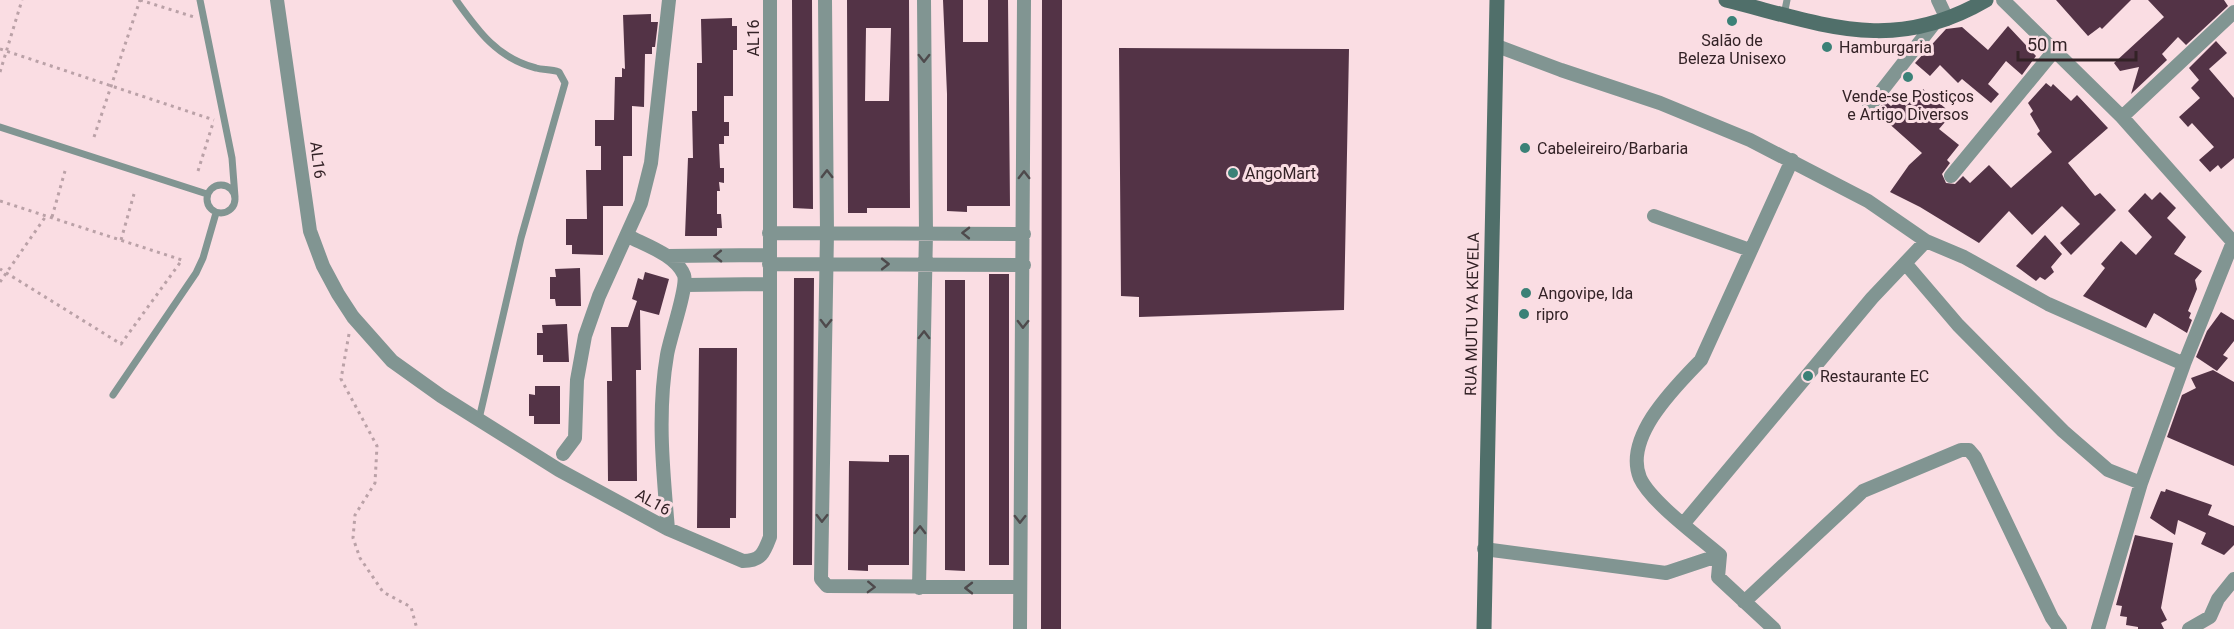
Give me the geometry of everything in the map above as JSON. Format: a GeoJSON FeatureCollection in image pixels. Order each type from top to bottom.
{"type":"FeatureCollection","features":[{"type":"Feature","properties":{"kind":"main road","name":"RUA MUTU YA KEVELA"},"geometry":{"type":"LineString","coordinates":[[1484,629],[1497,0]]}},
{"type":"Feature","properties":{"kind":"main road"},"geometry":{"type":"LineString","coordinates":[[1726,0],[1786,7],[1851,30],[1874,32],[1907,31],[1940,22],[1986,0]]}},
{"type":"Feature","properties":{"kind":"street","name":"AL16"},"geometry":{"type":"LineString","coordinates":[[277,0],[310,231],[323,266],[352,317],[392,361],[559,470],[668,530],[743,561],[753,561],[761,556],[770,537],[770,0]]}},
{"type":"Feature","properties":{"kind":"street"},"geometry":{"type":"LineString","coordinates":[[563,454],[575,438],[577,380],[585,336],[599,296],[641,203],[651,163],[669,0]]}},
{"type":"Feature","properties":{"kind":"street"},"geometry":{"type":"LineString","coordinates":[[825,0],[827,264],[821,579],[827,586],[1019,587]]}},
{"type":"Feature","properties":{"kind":"street"},"geometry":{"type":"LineString","coordinates":[[919,588],[926,233],[924,0]]}},
{"type":"Feature","properties":{"kind":"street"},"geometry":{"type":"LineString","coordinates":[[1020,629],[1024,0]]}},
{"type":"Feature","properties":{"kind":"street"},"geometry":{"type":"LineString","coordinates":[[1869,106],[1940,22],[1938,0]]}},
{"type":"Feature","properties":{"kind":"street"},"geometry":{"type":"LineString","coordinates":[[2003,0],[2121,117],[2234,243],[2184,364],[2141,483],[2098,629]]}},
{"type":"Feature","properties":{"kind":"street"},"geometry":{"type":"LineString","coordinates":[[2121,117],[2234,12]]}},
{"type":"Feature","properties":{"kind":"street"},"geometry":{"type":"LineString","coordinates":[[1497,46],[1660,103],[1792,160],[1868,201],[1926,241],[1964,257],[2048,304],[2184,364]]}},
{"type":"Feature","properties":{"kind":"street"},"geometry":{"type":"LineString","coordinates":[[1951,176],[2054,51]]}},
{"type":"Feature","properties":{"kind":"street"},"geometry":{"type":"LineString","coordinates":[[1720,555],[1661,505],[1640,478],[1638,467],[1641,439],[1676,383],[1701,360],[1792,160]]}},
{"type":"Feature","properties":{"kind":"street"},"geometry":{"type":"LineString","coordinates":[[1654,216],[1750,250]]}},
{"type":"Feature","properties":{"kind":"street"},"geometry":{"type":"LineString","coordinates":[[769,233],[1024,234]]}},
{"type":"Feature","properties":{"kind":"street"},"geometry":{"type":"LineString","coordinates":[[628,236],[667,256],[680,268],[686,285],[672,330],[663,375],[662,453],[668,530]]}},
{"type":"Feature","properties":{"kind":"street"},"geometry":{"type":"LineString","coordinates":[[1684,523],[1872,298],[1926,241]]}},
{"type":"Feature","properties":{"kind":"street"},"geometry":{"type":"LineString","coordinates":[[667,256],[827,264],[1024,266]]}},
{"type":"Feature","properties":{"kind":"street"},"geometry":{"type":"LineString","coordinates":[[1905,263],[1958,325],[2063,431],[2108,470],[2141,483]]}},
{"type":"Feature","properties":{"kind":"street"},"geometry":{"type":"LineString","coordinates":[[686,285],[770,284]]}},
{"type":"Feature","properties":{"kind":"street"},"geometry":{"type":"LineString","coordinates":[[1744,602],[1863,491],[1961,450],[1969,450],[1975,457],[2052,618],[2060,629]]}},
{"type":"Feature","properties":{"kind":"street"},"geometry":{"type":"LineString","coordinates":[[1484,549],[1666,573],[1720,555]]}},
{"type":"Feature","properties":{"kind":"street"},"geometry":{"type":"LineString","coordinates":[[1720,555],[1718,577],[1774,629]]}},
{"type":"Feature","properties":{"kind":"street"},"geometry":{"type":"LineString","coordinates":[[2189,629],[2210,623],[2218,599],[2234,579]]}},
{"type":"Feature","properties":{"kind":"lane"},"geometry":{"type":"LineString","coordinates":[[200,0],[232,158],[235,197],[232,209],[224,214],[216,213],[206,203],[207,194],[213,187],[222,185],[230,189],[235,197]]}},
{"type":"Feature","properties":{"kind":"lane"},"geometry":{"type":"LineString","coordinates":[[456,0],[495,48],[510,58],[537,68],[559,72],[565,83],[521,238],[479,419]]}},
{"type":"Feature","properties":{"kind":"lane"},"geometry":{"type":"LineString","coordinates":[[0,126],[207,194]]}},
{"type":"Feature","properties":{"kind":"lane"},"geometry":{"type":"LineString","coordinates":[[113,395],[196,273],[203,258],[216,213]]}},
{"type":"Feature","properties":{"kind":"path"},"geometry":{"type":"LineString","coordinates":[[0,72],[22,0]]}},
{"type":"Feature","properties":{"kind":"path"},"geometry":{"type":"LineString","coordinates":[[94,136],[140,0],[195,17],[194,9]]}},
{"type":"Feature","properties":{"kind":"path"},"geometry":{"type":"LineString","coordinates":[[0,49],[214,120]]}},
{"type":"Feature","properties":{"kind":"path"},"geometry":{"type":"LineString","coordinates":[[198,171],[214,120],[212,109]]}},
{"type":"Feature","properties":{"kind":"path"},"geometry":{"type":"LineString","coordinates":[[52,217],[65,171]]}},
{"type":"Feature","properties":{"kind":"path"},"geometry":{"type":"LineString","coordinates":[[121,240],[134,194]]}},
{"type":"Feature","properties":{"kind":"path"},"geometry":{"type":"LineString","coordinates":[[0,201],[182,260],[121,344],[0,269]]}},
{"type":"Feature","properties":{"kind":"path"},"geometry":{"type":"LineString","coordinates":[[0,282],[46,216]]}},
{"type":"Feature","properties":{"kind":"path"},"geometry":{"type":"LineString","coordinates":[[352,317],[341,379],[377,446],[378,458],[375,483],[356,514],[353,538],[360,558],[383,592],[411,607],[417,629]]}},
{"type":"Feature","properties":{"kind":"building"},"geometry":{"type":"Polygon","coordinates":[[[792,0],[812,0],[813,209],[793,208],[792,0]]]}},
{"type":"Feature","properties":{"kind":"building"},"geometry":{"type":"Polygon","coordinates":[[[847,0],[909,0],[910,208],[867,208],[867,213],[848,213],[847,0]],[[866,28],[865,101],[889,101],[891,28],[866,28]]]}},
{"type":"Feature","properties":{"kind":"building"},"geometry":{"type":"Polygon","coordinates":[[[943,0],[963,0],[963,42],[988,42],[988,0],[1008,0],[1010,206],[967,206],[967,212],[947,211],[947,94],[943,0]]]}},
{"type":"Feature","properties":{"kind":"building"},"geometry":{"type":"Polygon","coordinates":[[[1042,0],[1062,0],[1061,629],[1041,629],[1042,0]]]}},
{"type":"Feature","properties":{"kind":"building"},"geometry":{"type":"Polygon","coordinates":[[[2056,0],[2131,0],[2102,29],[2100,27],[2088,36],[2056,0]]]}},
{"type":"Feature","properties":{"kind":"building"},"geometry":{"type":"Polygon","coordinates":[[[2148,0],[2224,0],[2228,6],[2186,45],[2178,37],[2162,54],[2167,60],[2131,94],[2139,67],[2120,71],[2114,63],[2164,17],[2148,0]]]}},
{"type":"Feature","properties":{"kind":"building"},"geometry":{"type":"Polygon","coordinates":[[[651,14],[651,22],[658,22],[655,47],[652,47],[652,54],[645,54],[644,107],[632,106],[632,156],[623,156],[623,206],[603,206],[603,255],[572,254],[572,245],[566,245],[566,219],[587,219],[586,170],[601,170],[601,146],[595,146],[595,120],[614,120],[615,77],[622,77],[622,68],[625,69],[623,15],[651,14]]]}},
{"type":"Feature","properties":{"kind":"building"},"geometry":{"type":"Polygon","coordinates":[[[732,18],[732,26],[737,26],[737,50],[733,50],[733,96],[724,96],[724,122],[729,122],[729,136],[724,136],[724,144],[719,144],[720,168],[724,168],[724,183],[719,182],[717,214],[721,214],[722,228],[717,228],[717,236],[685,236],[688,158],[693,158],[692,111],[697,111],[697,63],[702,63],[701,19],[732,18]]]}},
{"type":"Feature","properties":{"kind":"building"},"geometry":{"type":"Polygon","coordinates":[[[2008,26],[2036,56],[2022,75],[2006,61],[1988,84],[1999,94],[1991,103],[1962,79],[1958,83],[1940,65],[1930,76],[1915,63],[1946,29],[1962,27],[1988,50],[2008,26]]]}},
{"type":"Feature","properties":{"kind":"building"},"geometry":{"type":"Polygon","coordinates":[[[2216,41],[2227,53],[2209,69],[2234,98],[2234,158],[2221,169],[2218,165],[2210,172],[2199,160],[2214,147],[2192,123],[2188,127],[2179,117],[2200,98],[2191,88],[2199,80],[2189,68],[2216,41]]]}},
{"type":"Feature","properties":{"kind":"building","name":"AngoMart"},"geometry":{"type":"Polygon","coordinates":[[[1119,48],[1349,49],[1344,310],[1139,317],[1139,297],[1121,296],[1119,48]]]}},
{"type":"Feature","properties":{"kind":"building"},"geometry":{"type":"Polygon","coordinates":[[[2046,83],[2051,87],[2053,84],[2071,101],[2077,95],[2108,128],[2068,163],[2095,196],[2100,193],[2116,210],[2071,255],[2060,243],[2080,224],[2062,206],[2032,235],[2009,211],[1979,243],[1920,207],[1890,192],[1909,165],[1922,153],[1876,112],[1885,101],[1891,106],[1899,99],[1906,106],[1923,89],[1952,114],[1939,129],[1959,145],[1947,160],[1950,163],[1942,174],[1946,183],[1955,184],[1963,176],[1970,183],[1989,165],[2011,188],[2052,152],[2037,134],[2040,131],[2030,114],[2033,111],[2028,103],[2046,83]]]}},
{"type":"Feature","properties":{"kind":"building"},"geometry":{"type":"Polygon","coordinates":[[[2160,192],[2176,208],[2167,218],[2186,237],[2174,254],[2202,271],[2195,280],[2197,289],[2188,311],[2191,313],[2189,318],[2192,320],[2187,333],[2154,313],[2146,328],[2083,296],[2105,268],[2101,264],[2121,241],[2136,255],[2152,237],[2128,211],[2145,193],[2152,200],[2160,192]]]}},
{"type":"Feature","properties":{"kind":"building"},"geometry":{"type":"Polygon","coordinates":[[[2045,235],[2062,254],[2051,267],[2054,272],[2045,280],[2040,277],[2036,281],[2016,266],[2045,235]]]}},
{"type":"Feature","properties":{"kind":"building"},"geometry":{"type":"Polygon","coordinates":[[[580,268],[581,306],[556,306],[555,299],[550,299],[550,277],[556,277],[555,269],[580,268]]]}},
{"type":"Feature","properties":{"kind":"building"},"geometry":{"type":"Polygon","coordinates":[[[645,272],[669,279],[659,315],[640,310],[641,370],[636,370],[637,481],[608,481],[607,381],[612,381],[611,327],[628,327],[637,301],[632,299],[638,278],[643,280],[645,272]]]}},
{"type":"Feature","properties":{"kind":"building"},"geometry":{"type":"Polygon","coordinates":[[[989,274],[1009,274],[1009,565],[989,565],[989,274]]]}},
{"type":"Feature","properties":{"kind":"building"},"geometry":{"type":"Polygon","coordinates":[[[794,278],[814,278],[812,565],[793,565],[794,278]]]}},
{"type":"Feature","properties":{"kind":"building"},"geometry":{"type":"Polygon","coordinates":[[[945,280],[965,280],[965,571],[945,570],[945,280]]]}},
{"type":"Feature","properties":{"kind":"building"},"geometry":{"type":"Polygon","coordinates":[[[2221,312],[2234,320],[2234,341],[2223,355],[2228,358],[2217,371],[2196,357],[2207,331],[2221,312]]]}},
{"type":"Feature","properties":{"kind":"building"},"geometry":{"type":"Polygon","coordinates":[[[567,324],[569,362],[543,362],[543,355],[537,355],[537,333],[543,333],[542,325],[567,324]]]}},
{"type":"Feature","properties":{"kind":"building"},"geometry":{"type":"Polygon","coordinates":[[[699,348],[737,348],[736,518],[730,518],[730,528],[697,528],[699,348]]]}},
{"type":"Feature","properties":{"kind":"building"},"geometry":{"type":"Polygon","coordinates":[[[2213,370],[2234,382],[2234,466],[2167,437],[2182,395],[2196,388],[2191,378],[2213,370]]]}},
{"type":"Feature","properties":{"kind":"building"},"geometry":{"type":"Polygon","coordinates":[[[535,386],[560,386],[560,424],[534,424],[534,416],[529,416],[529,394],[535,395],[535,386]]]}},
{"type":"Feature","properties":{"kind":"building"},"geometry":{"type":"Polygon","coordinates":[[[889,455],[909,455],[909,565],[868,565],[868,571],[848,570],[849,461],[889,462],[889,455]]]}},
{"type":"Feature","properties":{"kind":"building"},"geometry":{"type":"Polygon","coordinates":[[[2166,489],[2212,505],[2208,515],[2234,526],[2234,545],[2224,555],[2201,544],[2206,533],[2178,520],[2175,535],[2150,518],[2161,491],[2165,492],[2166,489]]]}},
{"type":"Feature","properties":{"kind":"building"},"geometry":{"type":"Polygon","coordinates":[[[2135,535],[2173,543],[2161,608],[2167,620],[2161,623],[2164,629],[2138,629],[2138,627],[2126,625],[2127,617],[2120,616],[2122,606],[2116,605],[2135,535]]]}},
{"type":"Feature","properties":{"kind":"place","name":"Salão de Beleza Unisexo"},"geometry":{"type":"Point","coordinates":[1732,21]}},
{"type":"Feature","properties":{"kind":"place","name":"Hamburgaria"},"geometry":{"type":"Point","coordinates":[1827,47]}},
{"type":"Feature","properties":{"kind":"place","name":"Vende-se Postiços e Artigo Diversos"},"geometry":{"type":"Point","coordinates":[1908,77]}},
{"type":"Feature","properties":{"kind":"place","name":"Cabeleireiro/Barbaria"},"geometry":{"type":"Point","coordinates":[1525,148]}},
{"type":"Feature","properties":{"kind":"place","name":"AngoMart"},"geometry":{"type":"Point","coordinates":[1233,173]}},
{"type":"Feature","properties":{"kind":"place","name":"Angovipe, lda"},"geometry":{"type":"Point","coordinates":[1526,293]}},
{"type":"Feature","properties":{"kind":"place","name":"ripro"},"geometry":{"type":"Point","coordinates":[1524,314]}},
{"type":"Feature","properties":{"kind":"place","name":"Restaurante EC"},"geometry":{"type":"Point","coordinates":[1808,376]}}]}
